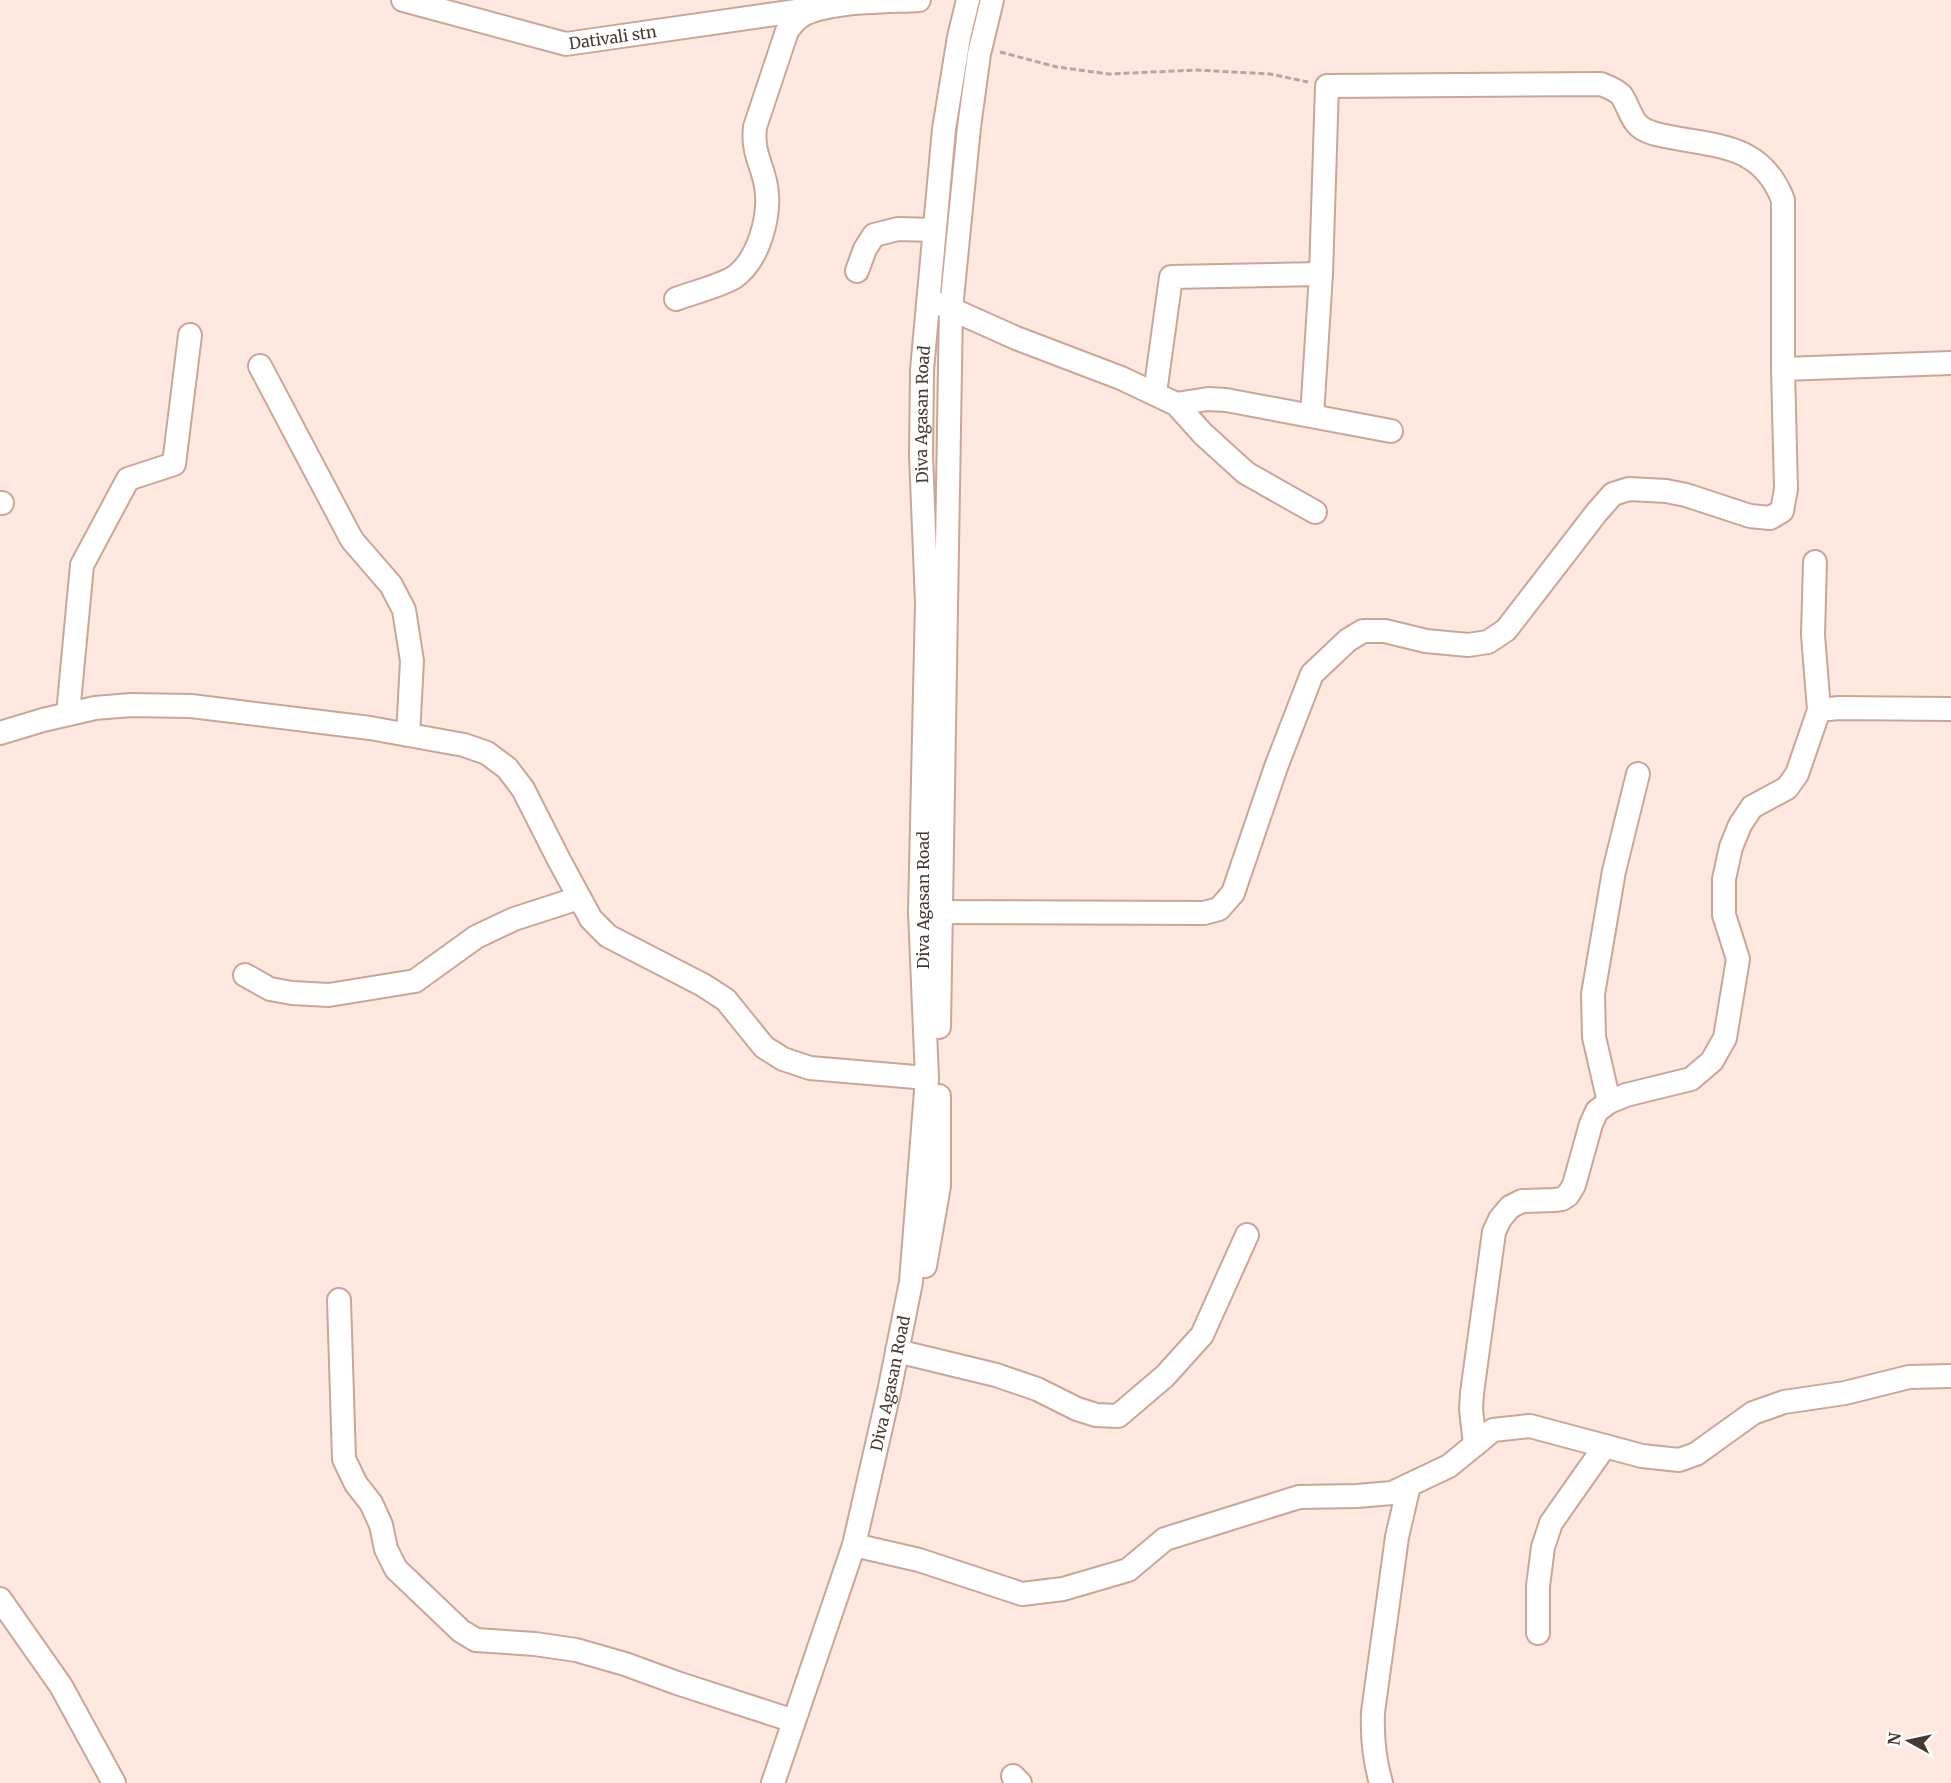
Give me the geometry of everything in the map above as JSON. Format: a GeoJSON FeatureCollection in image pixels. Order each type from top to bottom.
{"type":"FeatureCollection","features":[{"type":"Feature","properties":{"kind":"street","name":"Dativali stn"},"geometry":{"type":"LineString","coordinates":[[403,0],[566,44],[827,6]]}},
{"type":"Feature","properties":{"kind":"street"},"geometry":{"type":"LineString","coordinates":[[676,299],[734,277],[754,255],[764,226],[768,197],[764,176],[756,155],[755,127],[787,31],[796,19],[827,6],[919,0]]}},
{"type":"Feature","properties":{"kind":"street","name":"Diva Agasan Road"},"geometry":{"type":"LineString","coordinates":[[773,1783],[794,1721],[861,1546],[904,1353],[927,1078],[930,912],[927,603],[921,455],[922,370],[944,129],[959,37],[968,0]]}},
{"type":"Feature","properties":{"kind":"street"},"geometry":{"type":"LineString","coordinates":[[992,0],[981,47],[969,127],[951,309],[930,912],[939,1186],[904,1353],[996,1375],[1037,1389],[1077,1409],[1096,1415],[1118,1416],[1165,1376],[1202,1335],[1247,1235]]}},
{"type":"Feature","properties":{"kind":"street"},"geometry":{"type":"LineString","coordinates":[[930,912],[1204,913],[1220,909],[1233,893],[1280,756],[1312,674],[1348,640],[1363,632],[1385,631],[1437,642],[1468,645],[1488,642],[1506,630],[1613,494],[1629,489],[1666,491],[1686,495],[1750,516],[1770,518],[1782,511],[1786,489],[1783,200],[1776,183],[1756,160],[1733,150],[1653,133],[1639,126],[1622,96],[1614,89],[1601,84],[1327,86],[1321,274],[1312,416]]}},
{"type":"Feature","properties":{"kind":"street"},"geometry":{"type":"LineString","coordinates":[[940,169],[965,172]]}},
{"type":"Feature","properties":{"kind":"street"},"geometry":{"type":"LineString","coordinates":[[857,271],[865,249],[874,235],[898,229],[934,230]]}},
{"type":"Feature","properties":{"kind":"street"},"geometry":{"type":"LineString","coordinates":[[1155,393],[1170,277],[1321,274]]}},
{"type":"Feature","properties":{"kind":"street"},"geometry":{"type":"LineString","coordinates":[[927,298],[1016,338],[1155,393],[1176,404],[1203,434],[1246,472],[1315,512]]}},
{"type":"Feature","properties":{"kind":"street"},"geometry":{"type":"LineString","coordinates":[[68,714],[82,565],[128,479],[174,464],[190,334]]}},
{"type":"Feature","properties":{"kind":"street"},"geometry":{"type":"LineString","coordinates":[[1783,369],[1951,363]]}},
{"type":"Feature","properties":{"kind":"street"},"geometry":{"type":"LineString","coordinates":[[260,366],[287,413],[312,467],[352,540],[391,585],[404,610],[412,661],[408,735]]}},
{"type":"Feature","properties":{"kind":"street"},"geometry":{"type":"LineString","coordinates":[[1176,404],[1208,399],[1226,400],[1391,431]]}},
{"type":"Feature","properties":{"kind":"street"},"geometry":{"type":"LineString","coordinates":[[1475,1445],[1471,1409],[1472,1393],[1497,1226],[1500,1219],[1510,1207],[1522,1201],[1562,1199],[1568,1195],[1574,1185],[1591,1124],[1597,1111],[1609,1102],[1626,1095],[1691,1079],[1712,1061],[1725,1038],[1738,959],[1724,915],[1724,879],[1731,847],[1740,825],[1752,807],[1787,788],[1797,774],[1819,710],[1812,635],[1815,562]]}},
{"type":"Feature","properties":{"kind":"street"},"geometry":{"type":"LineString","coordinates":[[0,733],[95,708],[131,705],[190,706],[370,728],[464,745],[487,753],[507,768],[523,789],[591,919],[608,936],[703,985],[726,1000],[764,1047],[783,1059],[810,1068],[927,1078]]}},
{"type":"Feature","properties":{"kind":"street"},"geometry":{"type":"LineString","coordinates":[[1819,710],[1839,708],[1951,709]]}},
{"type":"Feature","properties":{"kind":"street"},"geometry":{"type":"LineString","coordinates":[[1609,1102],[1594,1037],[1593,994],[1614,871],[1638,774]]}},
{"type":"Feature","properties":{"kind":"street"},"geometry":{"type":"LineString","coordinates":[[245,975],[270,988],[292,993],[329,995],[415,981],[476,937],[514,919],[579,898]]}},
{"type":"Feature","properties":{"kind":"street"},"geometry":{"type":"LineString","coordinates":[[339,1300],[344,1459],[356,1484],[372,1503],[381,1525],[386,1549],[396,1569],[460,1631],[476,1640],[535,1644],[576,1650],[625,1664],[794,1721]]}},
{"type":"Feature","properties":{"kind":"street"},"geometry":{"type":"LineString","coordinates":[[789,1783],[861,1546],[919,1560],[1022,1594],[1063,1589],[1128,1570],[1165,1539],[1299,1497],[1392,1493],[1449,1466],[1493,1430],[1530,1426],[1642,1456],[1679,1460],[1696,1454],[1753,1413],[1784,1402],[1845,1393],[1909,1377],[1951,1376]]}},
{"type":"Feature","properties":{"kind":"street"},"geometry":{"type":"LineString","coordinates":[[1538,1633],[1538,1586],[1545,1539],[1551,1523],[1605,1446]]}},
{"type":"Feature","properties":{"kind":"street"},"geometry":{"type":"LineString","coordinates":[[1381,1783],[1372,1736],[1373,1712],[1396,1537],[1410,1485]]}},
{"type":"Feature","properties":{"kind":"street"},"geometry":{"type":"LineString","coordinates":[[0,1599],[61,1686],[114,1783]]}},
{"type":"Feature","properties":{"kind":"path"},"geometry":{"type":"LineString","coordinates":[[981,47],[1057,67],[1109,74],[1197,70],[1270,74],[1327,86]]}}]}
